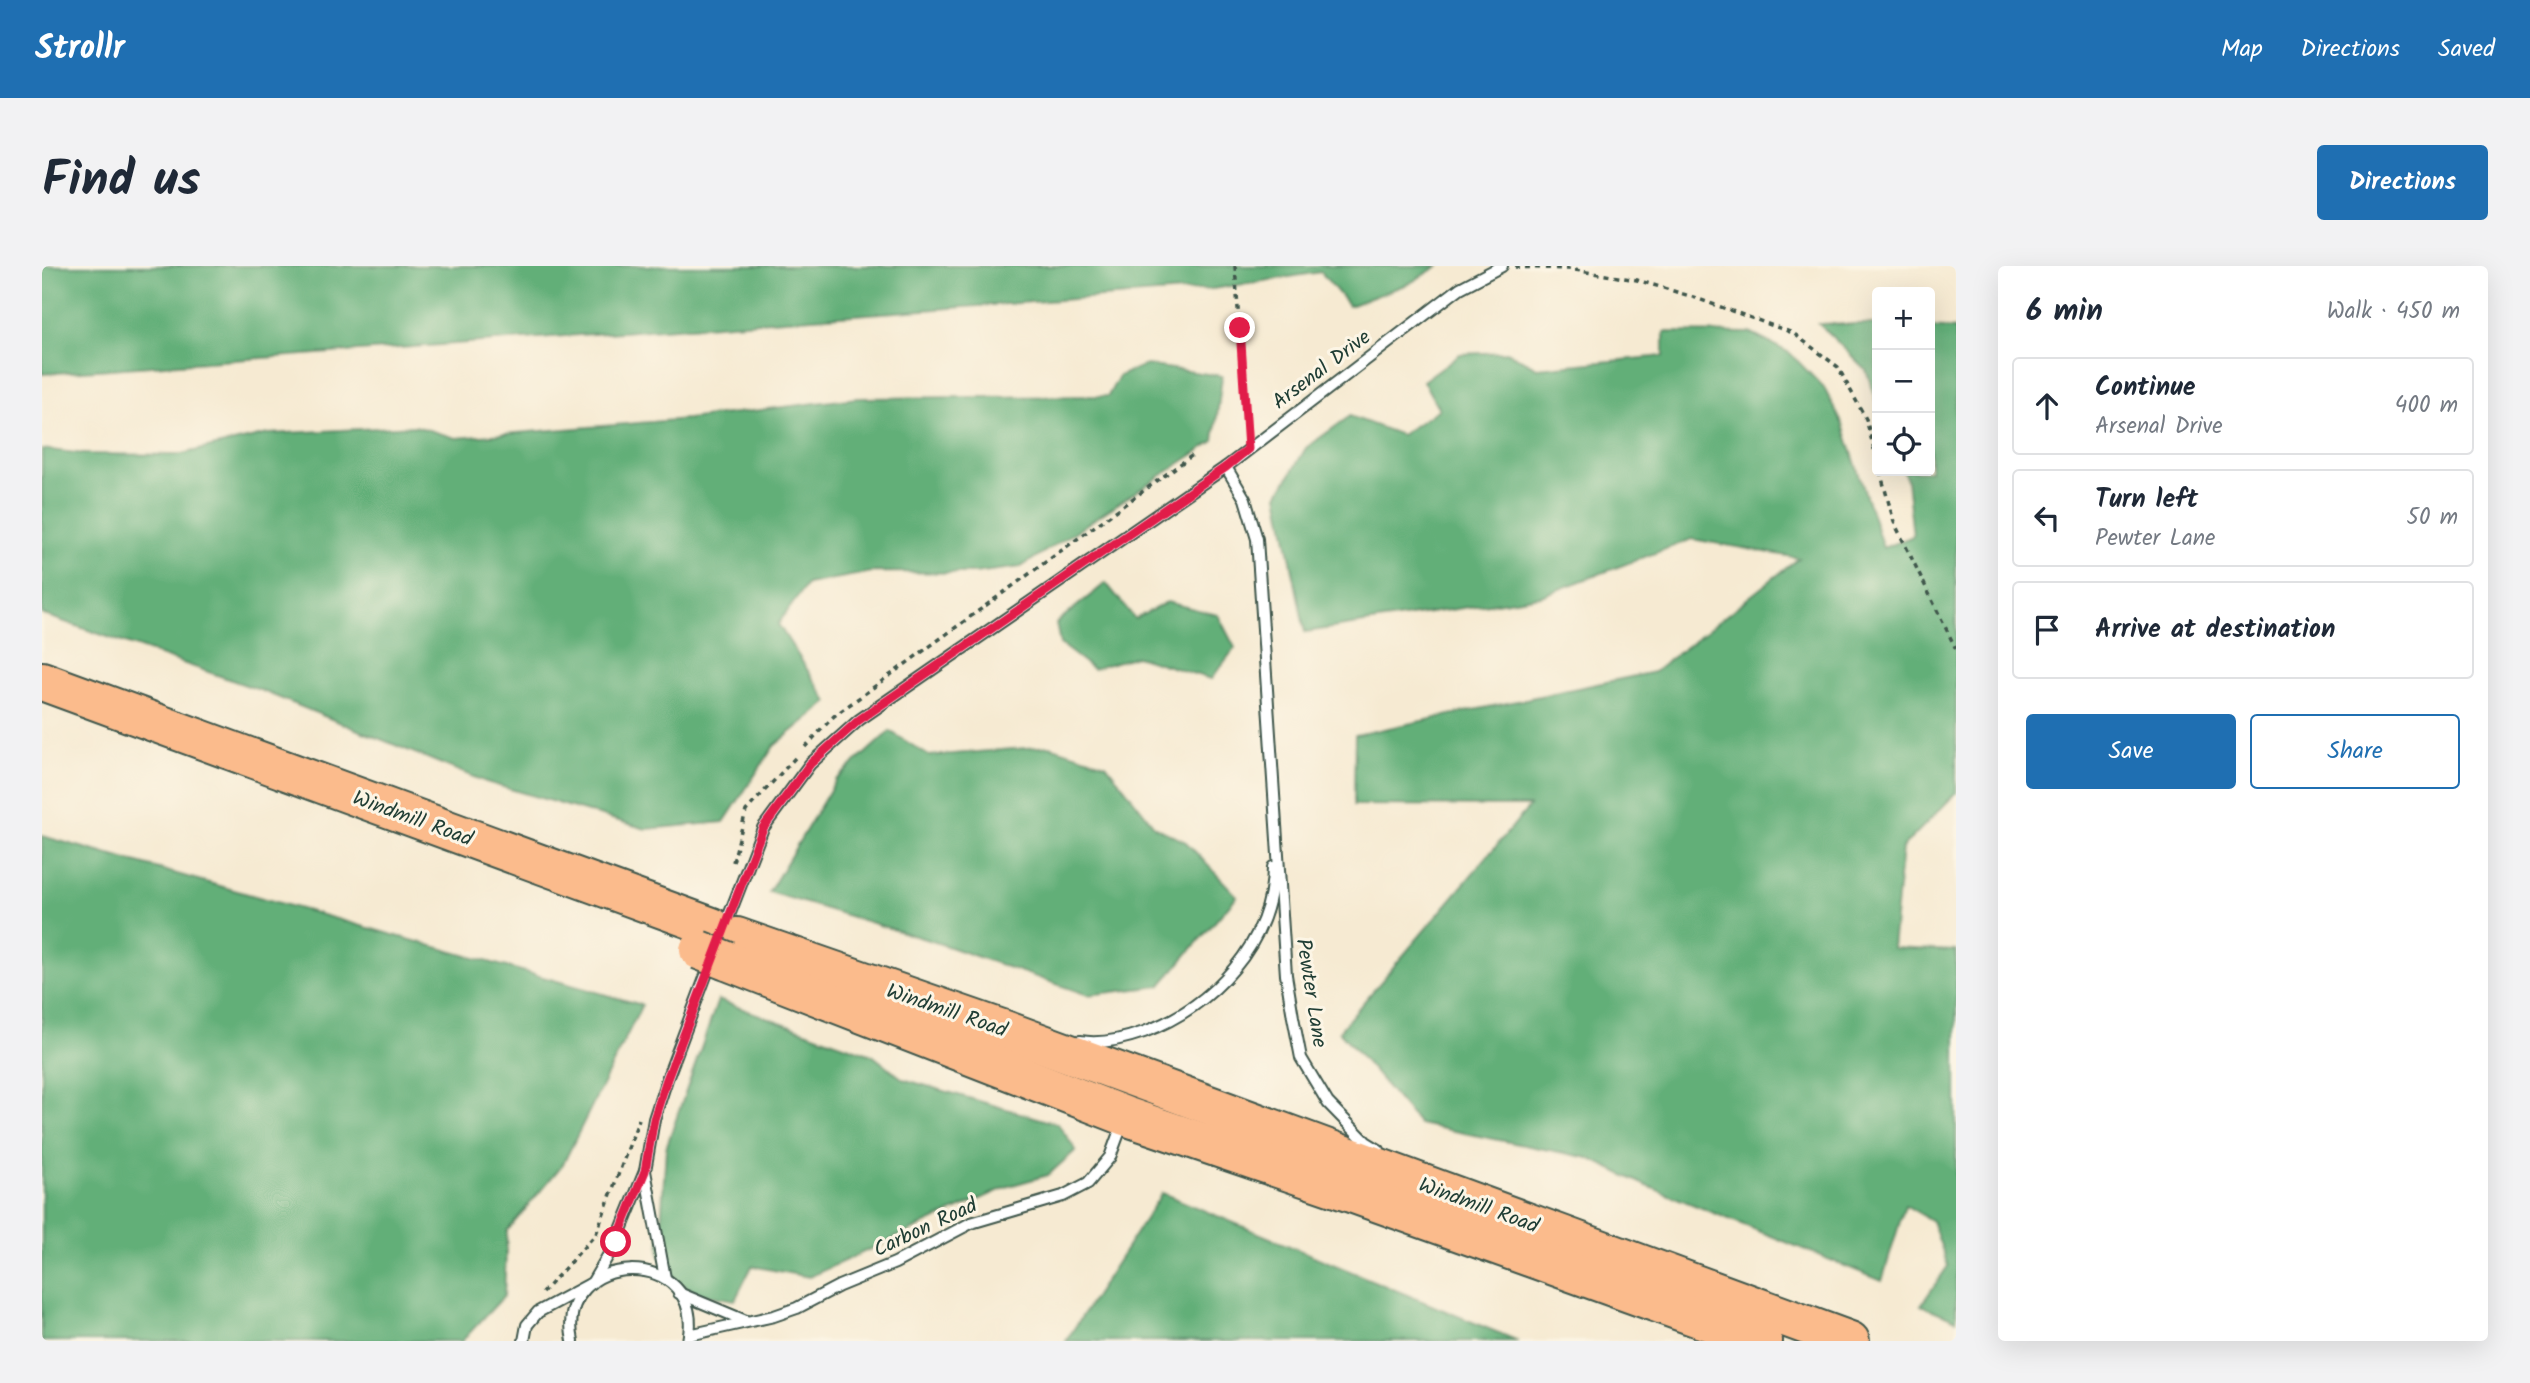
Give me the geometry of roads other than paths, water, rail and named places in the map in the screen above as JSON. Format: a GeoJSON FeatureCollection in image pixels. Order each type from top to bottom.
{"type":"FeatureCollection","features":[{"type":"Feature","properties":{"kind":"highway","name":"Windmill Road"},"geometry":{"type":"LineString","coordinates":[[42,681],[719,944],[1125,1116],[1357,1195],[1763,1341]]}},
{"type":"Feature","properties":{"kind":"highway","name":"Windmill Road"},"geometry":{"type":"LineString","coordinates":[[42,704],[719,944],[894,991],[1850,1341]]}},
{"type":"Feature","properties":{"kind":"lane","name":"Arsenal Drive"},"geometry":{"type":"LineString","coordinates":[[573,1341],[572,1318],[579,1298],[592,1283],[616,1242],[645,1171],[654,1119],[667,1079],[763,828],[810,764],[859,720],[1226,467],[1460,288],[1502,266]]}},
{"type":"Feature","properties":{"kind":"lane","name":"Pewter Lane"},"geometry":{"type":"LineString","coordinates":[[1226,467],[1245,499],[1257,539],[1286,975],[1301,1058],[1328,1103],[1366,1142],[1388,1156]]}},
{"type":"Feature","properties":{"kind":"lane","name":"Pewter Lane"},"geometry":{"type":"LineString","coordinates":[[894,991],[1040,1034],[1089,1042],[1125,1038],[1168,1023],[1193,1008],[1225,980],[1253,939],[1267,910],[1273,879],[1274,783]]}},
{"type":"Feature","properties":{"kind":"lane","name":"Carbon Road"},"geometry":{"type":"LineString","coordinates":[[689,1338],[797,1308],[839,1286],[895,1263],[971,1223],[1063,1196],[1088,1182],[1110,1157],[1125,1116]]}},
{"type":"Feature","properties":{"kind":"lane"},"geometry":{"type":"LineString","coordinates":[[1400,1163],[1426,1177],[1564,1230],[1595,1248]]}},
{"type":"Feature","properties":{"kind":"lane","name":"Arsenal Drive"},"geometry":{"type":"LineString","coordinates":[[645,1171],[665,1278]]}},
{"type":"Feature","properties":{"kind":"lane"},"geometry":{"type":"LineString","coordinates":[[524,1341],[527,1325],[538,1312],[609,1272],[629,1268],[648,1271],[665,1278],[679,1293],[688,1310],[689,1338]]}},
{"type":"Feature","properties":{"kind":"lane"},"geometry":{"type":"LineString","coordinates":[[679,1293],[746,1321]]}}]}
